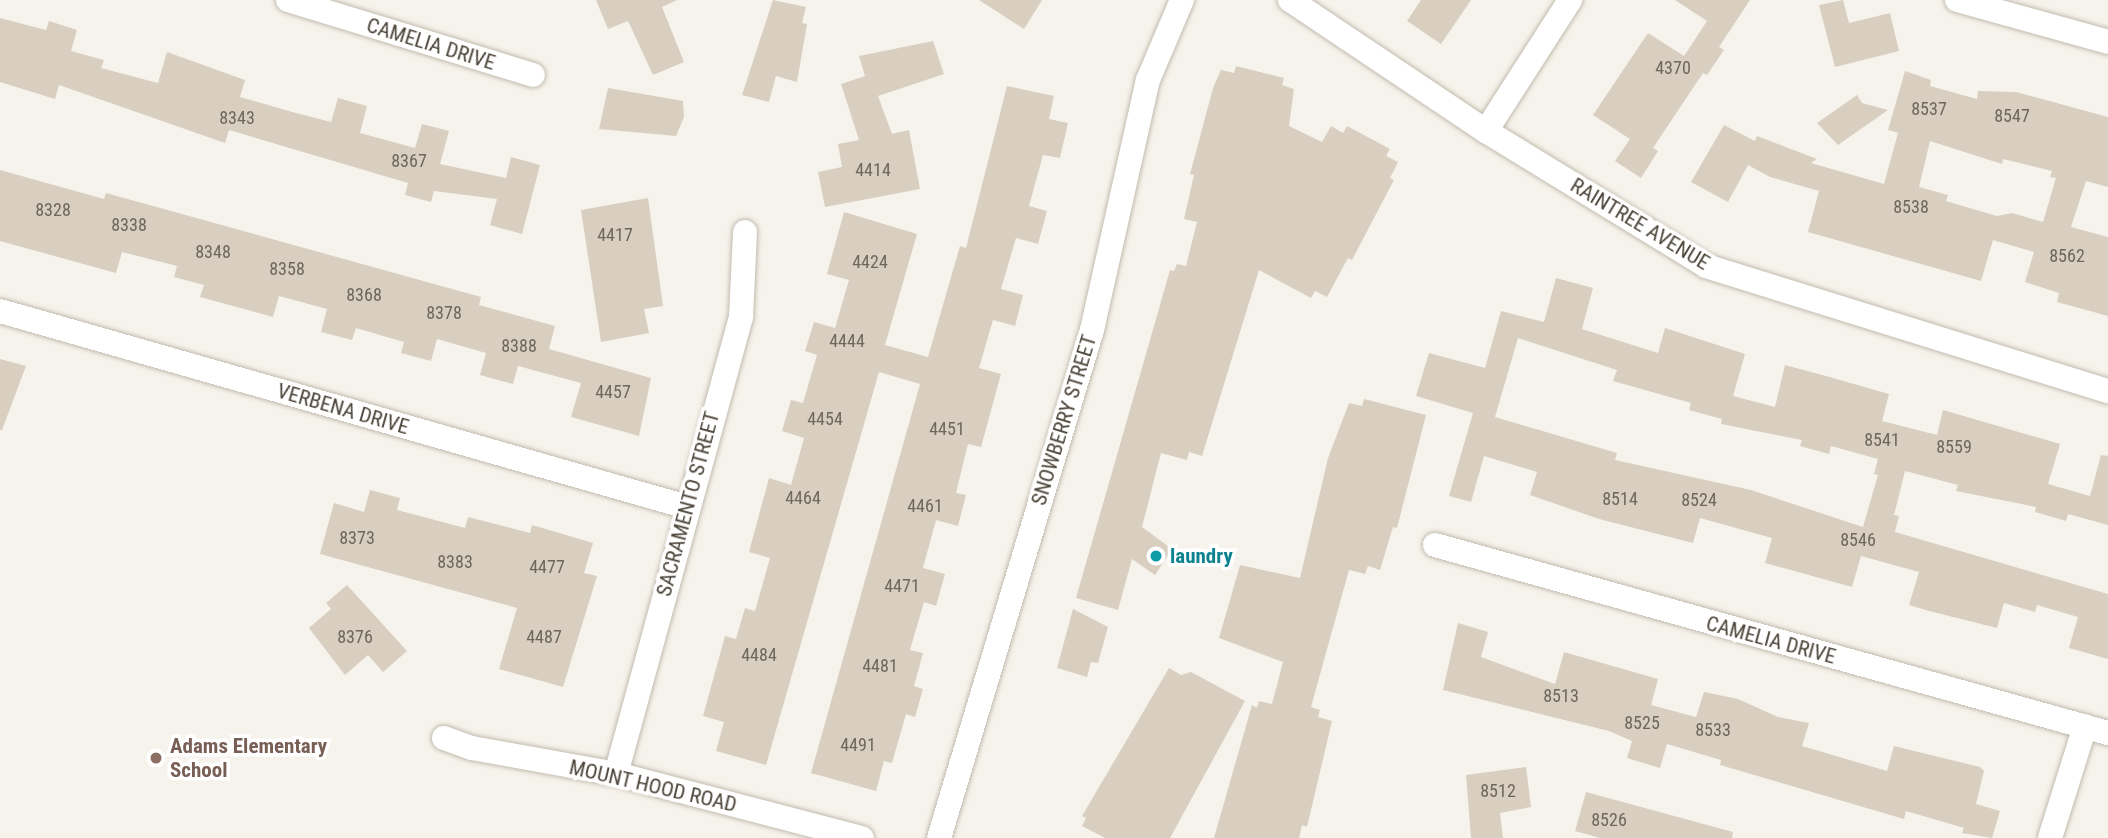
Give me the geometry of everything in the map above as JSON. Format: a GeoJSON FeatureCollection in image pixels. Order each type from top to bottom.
{"type":"FeatureCollection","features":[{"type":"Feature","properties":{"kind":"street","name":"CAMELIA DRIVE"},"geometry":{"type":"LineString","coordinates":[[288,0],[533,75]]}},
{"type":"Feature","properties":{"kind":"street","name":"SNOWBERRY STREET"},"geometry":{"type":"LineString","coordinates":[[939,838],[1092,330],[1148,80],[1182,0]]}},
{"type":"Feature","properties":{"kind":"street","name":"RAINTREE AVENUE"},"geometry":{"type":"LineString","coordinates":[[1290,0],[1486,131],[1706,266],[2108,391]]}},
{"type":"Feature","properties":{"kind":"street"},"geometry":{"type":"LineString","coordinates":[[1486,131],[1570,0]]}},
{"type":"Feature","properties":{"kind":"street"},"geometry":{"type":"LineString","coordinates":[[1957,0],[2108,42]]}},
{"type":"Feature","properties":{"kind":"street","name":"SACRAMENTO STREET"},"geometry":{"type":"LineString","coordinates":[[616,774],[741,317],[745,232]]}},
{"type":"Feature","properties":{"kind":"street","name":"VERBENA DRIVE"},"geometry":{"type":"LineString","coordinates":[[0,311],[687,507]]}},
{"type":"Feature","properties":{"kind":"street","name":"CAMELIA DRIVE"},"geometry":{"type":"LineString","coordinates":[[1435,545],[2096,729]]}},
{"type":"Feature","properties":{"kind":"street"},"geometry":{"type":"LineString","coordinates":[[2050,838],[2096,729]]}},
{"type":"Feature","properties":{"kind":"street","name":"MOUNT HOOD ROAD"},"geometry":{"type":"LineString","coordinates":[[444,738],[472,748],[616,774],[862,838]]}},
{"type":"Feature","properties":{"kind":"building"},"geometry":{"type":"Polygon","coordinates":[[[596,0],[677,0],[662,7],[684,62],[653,75],[628,21],[608,29],[596,0]]]}},
{"type":"Feature","properties":{"kind":"building"},"geometry":{"type":"Polygon","coordinates":[[[773,0],[806,7],[802,23],[807,24],[797,82],[776,76],[769,102],[742,95],[773,0]]]}},
{"type":"Feature","properties":{"kind":"building"},"geometry":{"type":"Polygon","coordinates":[[[979,0],[1042,0],[1024,29],[979,0]]]}},
{"type":"Feature","properties":{"kind":"building"},"geometry":{"type":"Polygon","coordinates":[[[1421,0],[1471,0],[1441,44],[1407,21],[1421,0]]]}},
{"type":"Feature","properties":{"kind":"building"},"geometry":{"type":"Polygon","coordinates":[[[1675,0],[1750,0],[1719,47],[1724,50],[1707,75],[1703,73],[1653,148],[1658,151],[1641,178],[1615,161],[1630,139],[1593,115],[1648,33],[1684,56],[1707,21],[1675,0]]]}},
{"type":"Feature","properties":{"kind":"building"},"geometry":{"type":"Polygon","coordinates":[[[1843,0],[1849,23],[1890,13],[1899,51],[1835,67],[1819,5],[1843,0]]]}},
{"type":"Feature","properties":{"kind":"building"},"geometry":{"type":"Polygon","coordinates":[[[0,18],[46,30],[49,21],[77,30],[71,51],[104,60],[101,68],[158,83],[167,52],[245,80],[240,97],[296,113],[331,122],[338,98],[367,106],[360,133],[415,148],[422,124],[449,131],[440,164],[506,178],[511,157],[540,165],[522,234],[490,225],[497,199],[434,191],[431,202],[405,195],[408,183],[229,130],[225,143],[59,85],[55,99],[0,82],[0,18]]]}},
{"type":"Feature","properties":{"kind":"building"},"geometry":{"type":"Polygon","coordinates":[[[933,41],[944,74],[878,96],[892,134],[909,130],[920,189],[825,207],[818,172],[842,167],[838,144],[859,140],[841,84],[865,76],[859,56],[933,41]]]}},
{"type":"Feature","properties":{"kind":"building"},"geometry":{"type":"Polygon","coordinates":[[[1236,66],[1284,78],[1282,85],[1294,89],[1289,126],[1322,142],[1331,126],[1343,133],[1347,126],[1390,149],[1386,156],[1398,162],[1390,178],[1394,180],[1352,260],[1348,258],[1327,297],[1315,291],[1311,298],[1259,270],[1202,456],[1189,452],[1187,460],[1161,453],[1142,527],[1172,549],[1155,575],[1132,559],[1118,610],[1076,598],[1170,270],[1174,271],[1177,264],[1186,266],[1197,222],[1184,219],[1194,175],[1190,174],[1213,88],[1221,70],[1234,73],[1236,66]]]}},
{"type":"Feature","properties":{"kind":"building"},"geometry":{"type":"Polygon","coordinates":[[[1905,71],[1931,80],[1930,86],[1977,99],[1978,91],[2016,92],[2108,117],[2108,187],[2086,181],[2071,227],[2108,237],[2108,316],[2057,302],[2059,293],[2025,282],[2034,252],[1993,240],[1981,281],[1808,232],[1819,191],[1770,177],[1748,165],[1728,202],[1691,182],[1724,125],[1755,141],[1757,136],[1817,159],[1811,163],[1884,184],[1898,133],[1888,130],[1905,71]],[[1930,141],[1919,187],[1948,195],[1946,201],[1997,216],[2012,213],[2043,222],[2056,178],[2050,177],[2052,171],[2003,159],[2002,164],[1930,141]]]}},
{"type":"Feature","properties":{"kind":"building"},"geometry":{"type":"Polygon","coordinates":[[[1007,86],[1054,96],[1049,119],[1068,123],[1060,158],[1043,155],[1029,206],[1047,211],[1038,244],[1016,238],[1001,289],[1023,295],[1015,326],[993,320],[979,368],[1001,374],[981,447],[968,444],[956,493],[966,495],[958,526],[936,520],[923,568],[945,574],[936,606],[924,602],[910,650],[923,653],[914,686],[923,689],[915,717],[906,714],[892,763],[884,761],[876,791],[811,773],[920,384],[879,372],[766,765],[716,751],[724,722],[703,716],[725,636],[736,639],[745,608],[755,611],[770,558],[749,552],[769,478],[791,485],[804,438],[782,431],[791,400],[803,403],[817,355],[805,351],[814,322],[835,328],[849,280],[827,274],[844,212],[917,234],[885,345],[928,357],[960,246],[966,248],[1007,86]]]}},
{"type":"Feature","properties":{"kind":"building"},"geometry":{"type":"Polygon","coordinates":[[[608,88],[683,101],[684,117],[676,136],[599,129],[608,88]]]}},
{"type":"Feature","properties":{"kind":"building"},"geometry":{"type":"Polygon","coordinates":[[[1857,95],[1862,103],[1888,110],[1838,145],[1817,123],[1857,95]]]}},
{"type":"Feature","properties":{"kind":"building"},"geometry":{"type":"Polygon","coordinates":[[[0,170],[104,199],[106,193],[481,297],[479,305],[555,326],[549,349],[651,378],[639,436],[571,417],[581,383],[518,366],[513,384],[480,375],[486,353],[437,339],[431,361],[401,353],[404,342],[356,328],[352,340],[321,332],[327,309],[279,296],[273,317],[200,297],[204,285],[174,277],[177,266],[122,252],[116,273],[0,241],[0,170]]]}},
{"type":"Feature","properties":{"kind":"building"},"geometry":{"type":"Polygon","coordinates":[[[648,198],[663,306],[644,309],[649,333],[601,342],[581,210],[648,198]]]}},
{"type":"Feature","properties":{"kind":"building"},"geometry":{"type":"Polygon","coordinates":[[[1556,278],[1593,288],[1582,329],[1658,353],[1665,328],[1745,354],[1733,396],[1775,407],[1785,365],[1826,376],[1889,394],[1882,421],[1937,435],[1943,410],[2060,444],[2048,484],[2090,496],[2101,455],[2108,456],[2108,525],[2068,514],[2066,521],[2035,512],[2036,507],[1956,491],[1958,485],[1905,471],[1894,515],[1899,516],[1895,532],[2108,594],[2108,659],[2069,648],[2078,617],[2037,605],[2035,612],[2004,603],[1997,628],[1929,611],[1909,605],[1919,572],[1861,556],[1852,587],[1765,563],[1772,538],[1700,518],[1693,543],[1599,519],[1530,495],[1537,472],[1484,456],[1471,502],[1449,496],[1473,413],[1416,396],[1429,353],[1485,368],[1501,311],[1544,322],[1556,278]],[[1518,338],[1495,417],[1617,453],[1615,460],[1751,490],[1863,527],[1878,475],[1874,474],[1878,459],[1831,446],[1829,454],[1800,446],[1802,440],[1721,424],[1722,419],[1689,410],[1691,403],[1613,381],[1617,370],[1518,338]]]}},
{"type":"Feature","properties":{"kind":"building"},"geometry":{"type":"Polygon","coordinates":[[[0,359],[26,366],[2,430],[0,430],[0,359]]]}},
{"type":"Feature","properties":{"kind":"building"},"geometry":{"type":"Polygon","coordinates":[[[1364,399],[1426,415],[1397,528],[1393,527],[1380,570],[1368,566],[1365,574],[1349,570],[1311,707],[1320,710],[1318,717],[1332,721],[1307,827],[1302,825],[1299,838],[1214,838],[1252,705],[1257,708],[1259,701],[1272,704],[1283,662],[1219,638],[1240,565],[1300,578],[1328,458],[1349,403],[1362,406],[1364,399]]]}},
{"type":"Feature","properties":{"kind":"building"},"geometry":{"type":"Polygon","coordinates":[[[370,490],[400,498],[397,510],[465,528],[468,517],[530,533],[532,525],[593,543],[584,573],[597,576],[563,687],[499,669],[517,608],[320,554],[334,503],[364,512],[370,490]]]}},
{"type":"Feature","properties":{"kind":"building"},"geometry":{"type":"Polygon","coordinates":[[[347,585],[407,651],[383,672],[368,655],[345,675],[309,628],[331,609],[326,603],[347,585]]]}},
{"type":"Feature","properties":{"kind":"building"},"geometry":{"type":"Polygon","coordinates":[[[1073,609],[1108,627],[1098,663],[1091,662],[1087,677],[1057,668],[1073,609]]]}},
{"type":"Feature","properties":{"kind":"building"},"geometry":{"type":"Polygon","coordinates":[[[1458,623],[1488,632],[1481,657],[1555,684],[1564,652],[1658,679],[1651,705],[1696,717],[1704,692],[1738,699],[1778,717],[1809,723],[1802,746],[1887,771],[1894,746],[1980,767],[1984,771],[1976,804],[2000,811],[1992,838],[1962,833],[1964,828],[1906,811],[1904,819],[1720,765],[1721,760],[1667,744],[1660,768],[1627,758],[1632,741],[1609,731],[1443,690],[1458,623]]]}},
{"type":"Feature","properties":{"kind":"building"},"geometry":{"type":"Polygon","coordinates":[[[1169,668],[1181,675],[1191,672],[1245,701],[1170,838],[1105,838],[1082,826],[1086,818],[1082,816],[1169,668]]]}},
{"type":"Feature","properties":{"kind":"building"},"geometry":{"type":"Polygon","coordinates":[[[1526,767],[1531,807],[1500,813],[1503,838],[1471,838],[1466,775],[1526,767]]]}},
{"type":"Feature","properties":{"kind":"building"},"geometry":{"type":"Polygon","coordinates":[[[1586,792],[1733,832],[1732,838],[1600,838],[1575,831],[1586,792]]]}},
{"type":"Feature","properties":{"kind":"place","name":"laundry"},"geometry":{"type":"Point","coordinates":[1156,556]}},
{"type":"Feature","properties":{"kind":"place","name":"Adams Elementary School"},"geometry":{"type":"Point","coordinates":[156,758]}}]}
